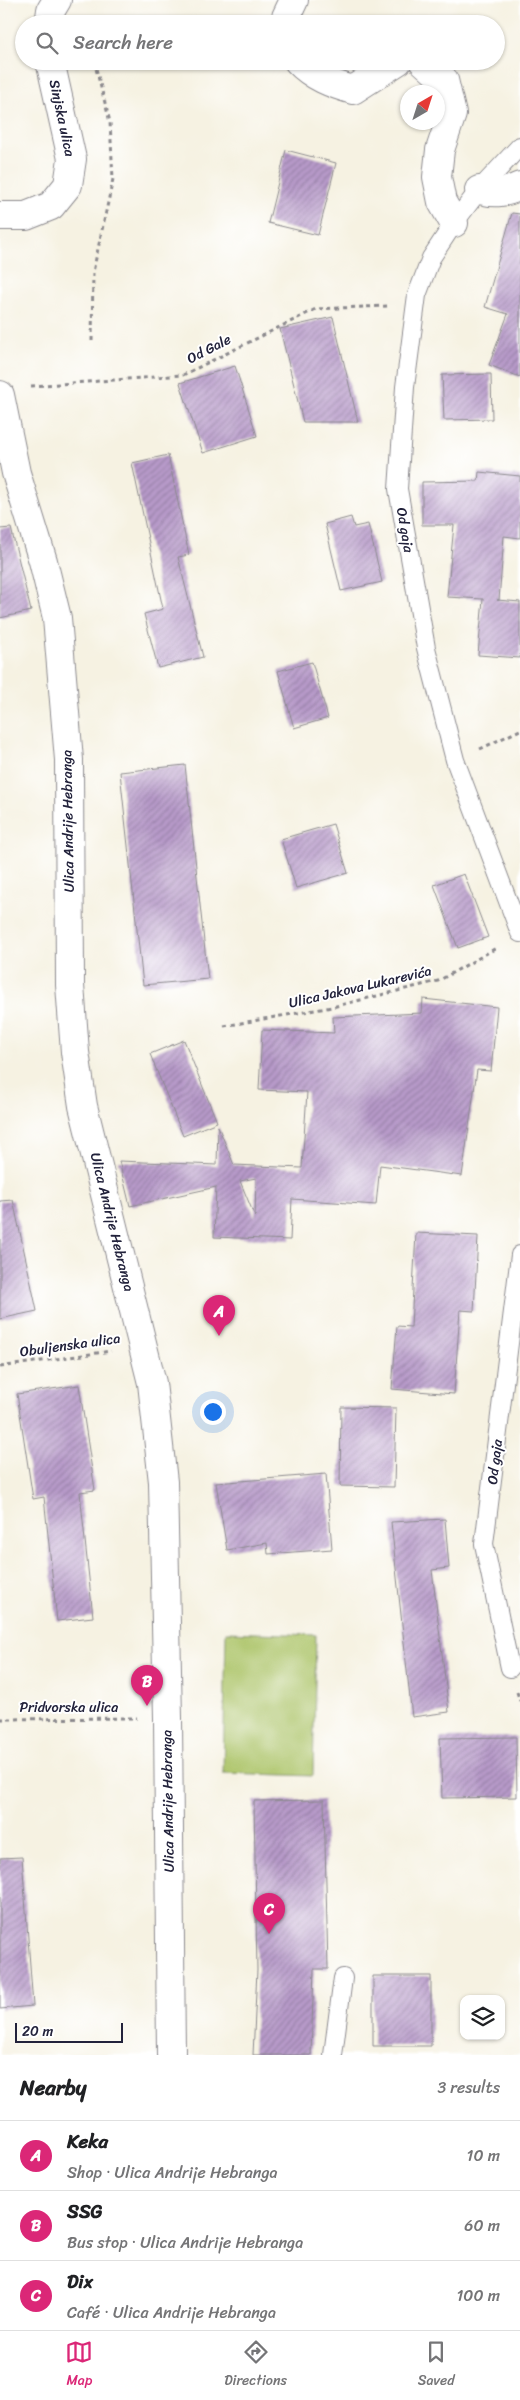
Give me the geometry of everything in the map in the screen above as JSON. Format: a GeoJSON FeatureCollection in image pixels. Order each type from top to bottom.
{"type":"FeatureCollection","features":[{"type":"Feature","properties":{"kind":"street"},"geometry":{"type":"LineString","coordinates":[[50,15],[57,0]]}},
{"type":"Feature","properties":{"kind":"street"},"geometry":{"type":"LineString","coordinates":[[287,15],[294,0]]}},
{"type":"Feature","properties":{"kind":"street","name":"Sinjska ulica"},"geometry":{"type":"LineString","coordinates":[[0,216],[26,216],[51,206],[68,185],[72,159],[52,70]]}},
{"type":"Feature","properties":{"kind":"street"},"geometry":{"type":"LineString","coordinates":[[307,70],[331,84],[353,90],[384,70]]}},
{"type":"Feature","properties":{"kind":"street"},"geometry":{"type":"LineString","coordinates":[[433,70],[444,80],[452,114],[440,150],[437,177],[442,202],[454,223]]}},
{"type":"Feature","properties":{"kind":"street"},"geometry":{"type":"LineString","coordinates":[[479,190],[492,193],[507,192],[520,186]]}},
{"type":"Feature","properties":{"kind":"street","name":"Ulica Andrije Hebranga"},"geometry":{"type":"LineString","coordinates":[[0,396],[16,472],[43,561],[57,618],[68,760],[70,985],[76,1061],[83,1106],[152,1382],[162,1482],[168,1718],[171,2055]]}},
{"type":"Feature","properties":{"kind":"lane","name":"Od gaja"},"geometry":{"type":"LineString","coordinates":[[520,146],[479,190],[454,223],[431,258],[417,295],[404,387],[398,488],[426,648],[455,760],[520,933]]}},
{"type":"Feature","properties":{"kind":"lane","name":"Od gaja"},"geometry":{"type":"LineString","coordinates":[[510,1668],[484,1544],[520,1255]]}},
{"type":"Feature","properties":{"kind":"lane"},"geometry":{"type":"LineString","coordinates":[[333,2055],[343,1978]]}},
{"type":"Feature","properties":{"kind":"path"},"geometry":{"type":"LineString","coordinates":[[92,340],[93,272],[113,179],[110,122],[96,70]]}},
{"type":"Feature","properties":{"kind":"path","name":"Od Gale"},"geometry":{"type":"LineString","coordinates":[[29,386],[183,375],[316,309],[402,306],[417,295]]}},
{"type":"Feature","properties":{"kind":"path"},"geometry":{"type":"LineString","coordinates":[[455,760],[520,730]]}},
{"type":"Feature","properties":{"kind":"path","name":"Ulica Jakova Lukarevića"},"geometry":{"type":"LineString","coordinates":[[224,1026],[332,1007],[438,981],[504,943]]}},
{"type":"Feature","properties":{"kind":"path","name":"Obuljenska ulica"},"geometry":{"type":"LineString","coordinates":[[0,1367],[143,1346]]}},
{"type":"Feature","properties":{"kind":"path","name":"Pridvorska ulica"},"geometry":{"type":"LineString","coordinates":[[0,1719],[168,1718]]}},
{"type":"Feature","properties":{"kind":"green space"},"geometry":{"type":"Polygon","coordinates":[[[226,1632],[316,1635],[313,1776],[223,1773],[226,1632]]]}},
{"type":"Feature","properties":{"kind":"building"},"geometry":{"type":"Polygon","coordinates":[[[286,150],[336,163],[318,235],[268,223],[286,150]]]}},
{"type":"Feature","properties":{"kind":"building"},"geometry":{"type":"Polygon","coordinates":[[[512,213],[520,214],[520,377],[489,365],[508,314],[485,307],[512,213]]]}},
{"type":"Feature","properties":{"kind":"building"},"geometry":{"type":"Polygon","coordinates":[[[333,317],[358,422],[303,422],[280,329],[333,317]]]}},
{"type":"Feature","properties":{"kind":"building"},"geometry":{"type":"Polygon","coordinates":[[[235,366],[257,436],[203,453],[180,383],[235,366]]]}},
{"type":"Feature","properties":{"kind":"building"},"geometry":{"type":"Polygon","coordinates":[[[491,374],[492,419],[444,420],[442,375],[491,374]]]}},
{"type":"Feature","properties":{"kind":"building"},"geometry":{"type":"Polygon","coordinates":[[[168,455],[189,555],[178,557],[203,657],[158,668],[144,614],[163,609],[132,463],[168,455]]]}},
{"type":"Feature","properties":{"kind":"building"},"geometry":{"type":"Polygon","coordinates":[[[479,472],[520,476],[520,538],[504,536],[499,600],[497,600],[520,602],[520,658],[478,655],[483,599],[447,597],[454,525],[422,525],[422,482],[478,481],[479,472]]]}},
{"type":"Feature","properties":{"kind":"building"},"geometry":{"type":"Polygon","coordinates":[[[351,517],[354,527],[368,524],[382,582],[341,591],[325,524],[351,517]]]}},
{"type":"Feature","properties":{"kind":"building"},"geometry":{"type":"Polygon","coordinates":[[[11,528],[31,611],[0,618],[0,529],[11,528]]]}},
{"type":"Feature","properties":{"kind":"building"},"geometry":{"type":"Polygon","coordinates":[[[312,662],[328,718],[294,728],[278,671],[312,662]]]}},
{"type":"Feature","properties":{"kind":"building"},"geometry":{"type":"Polygon","coordinates":[[[185,765],[208,979],[143,985],[120,772],[185,765]]]}},
{"type":"Feature","properties":{"kind":"building"},"geometry":{"type":"Polygon","coordinates":[[[333,824],[348,873],[296,888],[281,839],[333,824]]]}},
{"type":"Feature","properties":{"kind":"building"},"geometry":{"type":"Polygon","coordinates":[[[464,874],[488,937],[458,948],[434,885],[464,874]]]}},
{"type":"Feature","properties":{"kind":"building"},"geometry":{"type":"Polygon","coordinates":[[[423,999],[497,1007],[491,1071],[477,1070],[462,1176],[380,1165],[376,1205],[292,1199],[290,1240],[214,1237],[216,1187],[130,1206],[119,1161],[217,1165],[218,1126],[234,1165],[302,1168],[307,1092],[259,1090],[262,1030],[334,1033],[333,1017],[422,1013],[423,999]],[[256,1178],[240,1181],[255,1217],[256,1178]]]}},
{"type":"Feature","properties":{"kind":"building"},"geometry":{"type":"Polygon","coordinates":[[[184,1040],[217,1122],[183,1136],[150,1054],[184,1040]]]}},
{"type":"Feature","properties":{"kind":"building"},"geometry":{"type":"Polygon","coordinates":[[[13,1200],[37,1311],[0,1319],[0,1201],[13,1200]]]}},
{"type":"Feature","properties":{"kind":"building"},"geometry":{"type":"Polygon","coordinates":[[[416,1233],[478,1236],[474,1311],[460,1310],[454,1394],[392,1389],[397,1326],[411,1327],[416,1233]]]}},
{"type":"Feature","properties":{"kind":"building"},"geometry":{"type":"Polygon","coordinates":[[[79,1385],[95,1490],[80,1492],[93,1617],[57,1621],[44,1497],[33,1499],[17,1394],[79,1385]]]}},
{"type":"Feature","properties":{"kind":"building"},"geometry":{"type":"Polygon","coordinates":[[[341,1407],[396,1408],[394,1487],[340,1486],[341,1407]]]}},
{"type":"Feature","properties":{"kind":"building"},"geometry":{"type":"Polygon","coordinates":[[[326,1474],[332,1549],[268,1554],[267,1543],[227,1550],[216,1483],[326,1474]]]}},
{"type":"Feature","properties":{"kind":"building"},"geometry":{"type":"Polygon","coordinates":[[[445,1519],[449,1568],[432,1570],[449,1712],[412,1717],[391,1522],[445,1519]]]}},
{"type":"Feature","properties":{"kind":"building"},"geometry":{"type":"Polygon","coordinates":[[[516,1737],[517,1797],[442,1798],[440,1738],[516,1737]]]}},
{"type":"Feature","properties":{"kind":"building"},"geometry":{"type":"Polygon","coordinates":[[[324,1800],[328,1969],[314,1969],[311,2055],[253,2055],[257,1970],[254,1801],[324,1800]]]}},
{"type":"Feature","properties":{"kind":"building"},"geometry":{"type":"Polygon","coordinates":[[[22,1857],[33,2006],[0,2009],[0,1858],[22,1857]]]}},
{"type":"Feature","properties":{"kind":"building"},"geometry":{"type":"Polygon","coordinates":[[[373,1976],[431,1976],[431,2046],[373,2046],[373,1976]]]}},
{"type":"Feature","properties":{"kind":"place","name":"Keka"},"geometry":{"type":"Point","coordinates":[219,1336]}},
{"type":"Feature","properties":{"kind":"place","name":"SSG"},"geometry":{"type":"Point","coordinates":[147,1706]}},
{"type":"Feature","properties":{"kind":"place","name":"Dix"},"geometry":{"type":"Point","coordinates":[269,1934]}}]}
